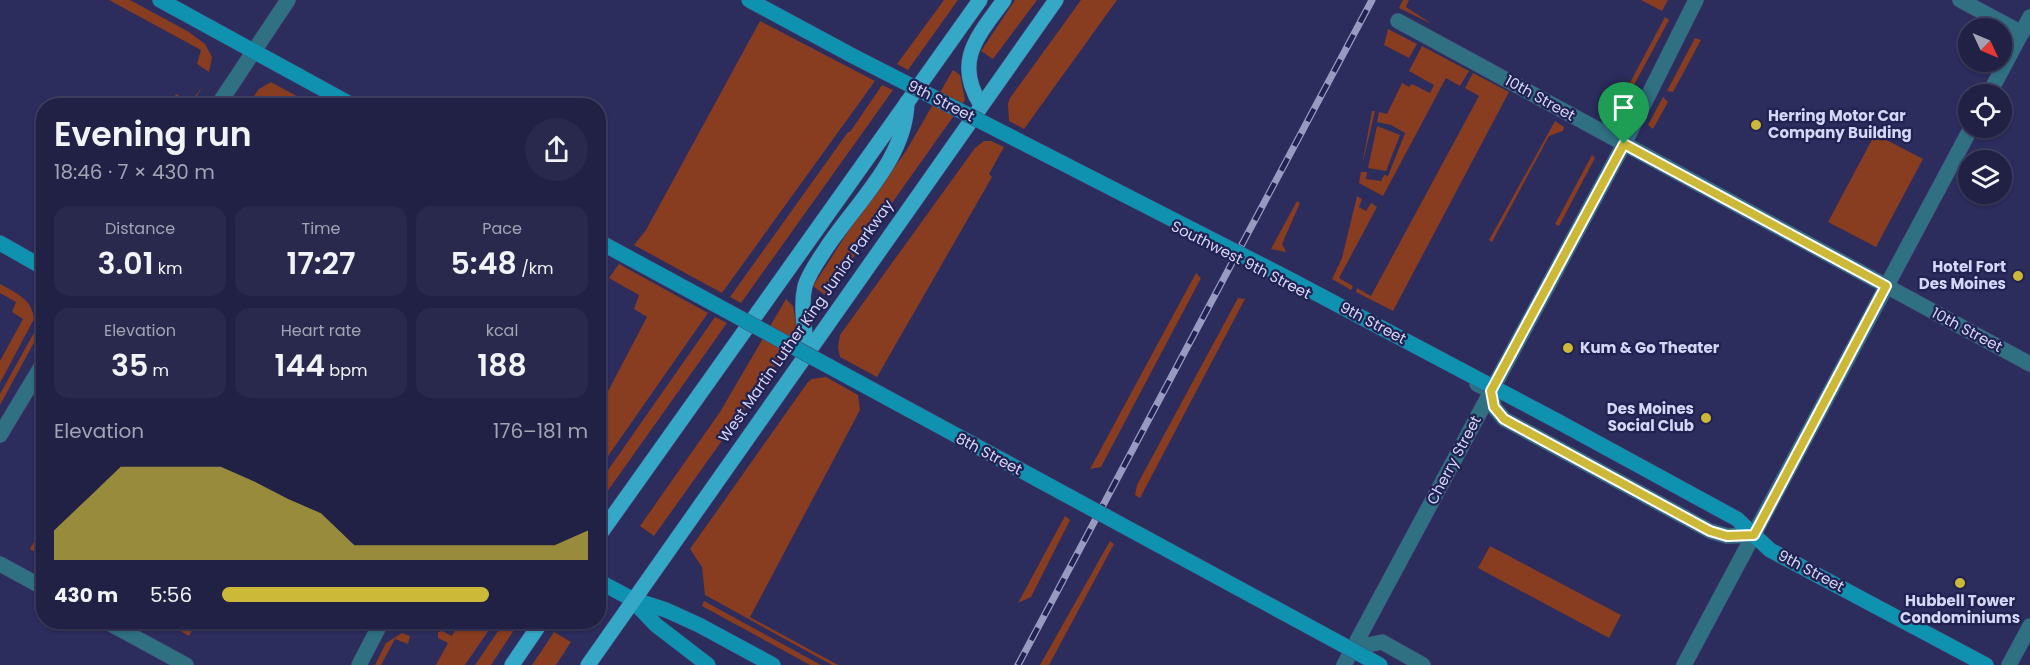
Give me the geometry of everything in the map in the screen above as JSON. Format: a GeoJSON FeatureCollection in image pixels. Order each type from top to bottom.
{"type":"FeatureCollection","features":[{"type":"Feature","properties":{"kind":"main road"},"geometry":{"type":"LineString","coordinates":[[160,0],[339,98]]}},
{"type":"Feature","properties":{"kind":"main road","name":"9th Street"},"geometry":{"type":"LineString","coordinates":[[749,0],[853,56],[1291,280],[1559,422],[1737,519],[1770,550],[1986,665]]}},
{"type":"Feature","properties":{"kind":"main road"},"geometry":{"type":"LineString","coordinates":[[606,526],[980,0]]}},
{"type":"Feature","properties":{"kind":"main road"},"geometry":{"type":"LineString","coordinates":[[981,105],[972,92],[968,64],[971,48],[1004,0]]}},
{"type":"Feature","properties":{"kind":"main road","name":"West Martin Luther King Junior Parkway"},"geometry":{"type":"LineString","coordinates":[[588,665],[632,599],[1056,0]]}},
{"type":"Feature","properties":{"kind":"main road"},"geometry":{"type":"LineString","coordinates":[[807,351],[803,306],[806,284],[830,241],[887,163],[904,130],[907,102]]}},
{"type":"Feature","properties":{"kind":"main road"},"geometry":{"type":"LineString","coordinates":[[0,243],[36,263]]}},
{"type":"Feature","properties":{"kind":"main road","name":"8th Street"},"geometry":{"type":"LineString","coordinates":[[606,244],[1380,665]]}},
{"type":"Feature","properties":{"kind":"main road"},"geometry":{"type":"LineString","coordinates":[[606,585],[632,599],[666,610],[699,625],[773,665]]}},
{"type":"Feature","properties":{"kind":"main road"},"geometry":{"type":"LineString","coordinates":[[632,599],[656,625],[708,665]]}},
{"type":"Feature","properties":{"kind":"main road"},"geometry":{"type":"LineString","coordinates":[[512,665],[537,629]]}},
{"type":"Feature","properties":{"kind":"street"},"geometry":{"type":"LineString","coordinates":[[223,98],[288,0]]}},
{"type":"Feature","properties":{"kind":"street","name":"Cherry Street"},"geometry":{"type":"LineString","coordinates":[[1344,665],[1624,144],[1696,0]]}},
{"type":"Feature","properties":{"kind":"street"},"geometry":{"type":"LineString","coordinates":[[1960,0],[2022,33]]}},
{"type":"Feature","properties":{"kind":"street"},"geometry":{"type":"LineString","coordinates":[[1994,84],[2030,17]]}},
{"type":"Feature","properties":{"kind":"street","name":"10th Street"},"geometry":{"type":"LineString","coordinates":[[1398,21],[2030,364]]}},
{"type":"Feature","properties":{"kind":"street","name":"Southwest 9th Street"},"geometry":{"type":"LineString","coordinates":[[981,105],[1001,129],[1018,144],[1491,391]]}},
{"type":"Feature","properties":{"kind":"street"},"geometry":{"type":"LineString","coordinates":[[1684,665],[1966,138]]}},
{"type":"Feature","properties":{"kind":"street"},"geometry":{"type":"LineString","coordinates":[[0,435],[36,375]]}},
{"type":"Feature","properties":{"kind":"street"},"geometry":{"type":"LineString","coordinates":[[1491,391],[1494,407],[1504,419],[1710,531],[1727,536],[1754,535]]}},
{"type":"Feature","properties":{"kind":"street"},"geometry":{"type":"LineString","coordinates":[[0,564],[36,584]]}},
{"type":"Feature","properties":{"kind":"street"},"geometry":{"type":"LineString","coordinates":[[2010,665],[2030,627]]}},
{"type":"Feature","properties":{"kind":"street"},"geometry":{"type":"LineString","coordinates":[[120,629],[186,665]]}},
{"type":"Feature","properties":{"kind":"street"},"geometry":{"type":"LineString","coordinates":[[358,665],[378,629]]}},
{"type":"Feature","properties":{"kind":"street"},"geometry":{"type":"LineString","coordinates":[[1353,648],[1382,642],[1423,665]]}},
{"type":"Feature","properties":{"kind":"shaded area"},"geometry":{"type":"Polygon","coordinates":[[[109,0],[130,0],[189,32],[205,44],[212,57],[209,72],[197,64],[201,50],[109,0]]]}},
{"type":"Feature","properties":{"kind":"shaded area"},"geometry":{"type":"Polygon","coordinates":[[[944,0],[958,0],[908,70],[897,64],[944,0]]]}},
{"type":"Feature","properties":{"kind":"shaded area"},"geometry":{"type":"Polygon","coordinates":[[[1015,0],[1037,0],[993,59],[981,51],[1015,0]]]}},
{"type":"Feature","properties":{"kind":"shaded area"},"geometry":{"type":"Polygon","coordinates":[[[1081,0],[1117,0],[1024,129],[1009,121],[1010,98],[1081,0]]]}},
{"type":"Feature","properties":{"kind":"shaded area"},"geometry":{"type":"Polygon","coordinates":[[[1403,0],[1409,0],[1406,7],[1432,24],[1399,8],[1403,0]]]}},
{"type":"Feature","properties":{"kind":"shaded area"},"geometry":{"type":"Polygon","coordinates":[[[1641,0],[1668,0],[1662,11],[1641,0]]]}},
{"type":"Feature","properties":{"kind":"shaded area"},"geometry":{"type":"Polygon","coordinates":[[[1665,17],[1669,20],[1620,111],[1617,107],[1665,17]]]}},
{"type":"Feature","properties":{"kind":"shaded area"},"geometry":{"type":"Polygon","coordinates":[[[760,21],[875,81],[722,293],[634,245],[646,230],[760,21]]]}},
{"type":"Feature","properties":{"kind":"shaded area"},"geometry":{"type":"Polygon","coordinates":[[[1388,29],[1417,44],[1409,58],[1384,45],[1388,29]]]}},
{"type":"Feature","properties":{"kind":"shaded area"},"geometry":{"type":"Polygon","coordinates":[[[1695,38],[1701,40],[1673,92],[1667,91],[1695,38]]]}},
{"type":"Feature","properties":{"kind":"shaded area"},"geometry":{"type":"Polygon","coordinates":[[[1422,46],[1469,71],[1460,86],[1446,78],[1383,196],[1359,183],[1361,172],[1367,172],[1366,179],[1381,181],[1384,175],[1388,176],[1405,133],[1391,125],[1377,122],[1379,112],[1387,114],[1402,83],[1409,87],[1412,84],[1430,93],[1434,85],[1409,71],[1422,46]]]}},
{"type":"Feature","properties":{"kind":"shaded area"},"geometry":{"type":"Polygon","coordinates":[[[953,70],[960,75],[965,100],[826,296],[813,286],[849,230],[906,151],[953,70]]]}},
{"type":"Feature","properties":{"kind":"shaded area"},"geometry":{"type":"Polygon","coordinates":[[[1473,73],[1509,92],[1393,311],[1356,292],[1357,288],[1371,296],[1479,96],[1465,88],[1473,73]]]}},
{"type":"Feature","properties":{"kind":"shaded area"},"geometry":{"type":"Polygon","coordinates":[[[271,82],[300,98],[253,98],[259,89],[271,82]]]}},
{"type":"Feature","properties":{"kind":"shaded area"},"geometry":{"type":"Polygon","coordinates":[[[882,85],[893,90],[741,303],[730,297],[850,132],[882,85]]]}},
{"type":"Feature","properties":{"kind":"shaded area"},"geometry":{"type":"Polygon","coordinates":[[[1663,97],[1668,102],[1653,129],[1648,125],[1663,97]]]}},
{"type":"Feature","properties":{"kind":"shaded area"},"geometry":{"type":"Polygon","coordinates":[[[1372,111],[1375,111],[1362,166],[1372,111]]]}},
{"type":"Feature","properties":{"kind":"shaded area"},"geometry":{"type":"Polygon","coordinates":[[[1555,121],[1564,127],[1563,131],[1549,136],[1492,242],[1489,240],[1555,121]]]}},
{"type":"Feature","properties":{"kind":"shaded area"},"geometry":{"type":"Polygon","coordinates":[[[1377,126],[1400,135],[1386,171],[1368,168],[1377,126]]]}},
{"type":"Feature","properties":{"kind":"shaded area"},"geometry":{"type":"Polygon","coordinates":[[[1875,134],[1923,159],[1876,247],[1828,222],[1875,134]]]}},
{"type":"Feature","properties":{"kind":"shaded area"},"geometry":{"type":"Polygon","coordinates":[[[984,141],[991,141],[1004,147],[989,174],[992,177],[877,377],[840,357],[838,347],[840,335],[975,148],[984,141]]]}},
{"type":"Feature","properties":{"kind":"shaded area"},"geometry":{"type":"Polygon","coordinates":[[[1592,155],[1595,158],[1559,226],[1555,224],[1592,155]]]}},
{"type":"Feature","properties":{"kind":"shaded area"},"geometry":{"type":"Polygon","coordinates":[[[1357,196],[1362,199],[1359,207],[1366,211],[1371,203],[1377,207],[1339,278],[1353,286],[1351,290],[1332,279],[1342,258],[1357,196]]]}},
{"type":"Feature","properties":{"kind":"shaded area"},"geometry":{"type":"Polygon","coordinates":[[[1297,201],[1300,203],[1282,244],[1286,252],[1271,249],[1297,201]]]}},
{"type":"Feature","properties":{"kind":"shaded area"},"geometry":{"type":"Polygon","coordinates":[[[619,264],[708,313],[606,459],[606,395],[647,317],[634,309],[639,295],[609,278],[619,264]]]}},
{"type":"Feature","properties":{"kind":"shaded area"},"geometry":{"type":"Polygon","coordinates":[[[1196,273],[1201,278],[1101,467],[1090,469],[1196,273]]]}},
{"type":"Feature","properties":{"kind":"shaded area"},"geometry":{"type":"Polygon","coordinates":[[[0,284],[27,302],[34,319],[0,383],[0,361],[23,319],[12,312],[16,302],[0,293],[0,284]]]}},
{"type":"Feature","properties":{"kind":"shaded area"},"geometry":{"type":"Polygon","coordinates":[[[1238,298],[1245,299],[1140,498],[1135,495],[1137,485],[1238,298]]]}},
{"type":"Feature","properties":{"kind":"shaded area"},"geometry":{"type":"Polygon","coordinates":[[[786,299],[793,306],[798,334],[654,536],[640,526],[720,412],[786,299]]]}},
{"type":"Feature","properties":{"kind":"shaded area"},"geometry":{"type":"Polygon","coordinates":[[[715,317],[727,323],[606,493],[606,473],[715,317]]]}},
{"type":"Feature","properties":{"kind":"shaded area"},"geometry":{"type":"Polygon","coordinates":[[[36,329],[36,339],[0,405],[0,394],[36,329]]]}},
{"type":"Feature","properties":{"kind":"shaded area"},"geometry":{"type":"Polygon","coordinates":[[[826,377],[858,395],[860,410],[750,617],[838,665],[832,665],[705,595],[702,567],[690,549],[808,382],[812,379],[826,377]]]}},
{"type":"Feature","properties":{"kind":"shaded area"},"geometry":{"type":"Polygon","coordinates":[[[1065,516],[1070,520],[1031,597],[1018,603],[1065,516]]]}},
{"type":"Feature","properties":{"kind":"shaded area"},"geometry":{"type":"Polygon","coordinates":[[[36,538],[36,553],[30,549],[36,538]]]}},
{"type":"Feature","properties":{"kind":"shaded area"},"geometry":{"type":"Polygon","coordinates":[[[1110,541],[1114,544],[1049,665],[1040,665],[1110,541]]]}},
{"type":"Feature","properties":{"kind":"shaded area"},"geometry":{"type":"Polygon","coordinates":[[[1490,546],[1621,615],[1609,638],[1478,568],[1490,546]]]}},
{"type":"Feature","properties":{"kind":"shaded area"},"geometry":{"type":"Polygon","coordinates":[[[704,601],[821,665],[810,665],[702,606],[704,601]]]}},
{"type":"Feature","properties":{"kind":"shaded area"},"geometry":{"type":"Polygon","coordinates":[[[176,629],[193,629],[189,636],[176,629]]]}},
{"type":"Feature","properties":{"kind":"shaded area"},"geometry":{"type":"Polygon","coordinates":[[[456,629],[490,629],[465,665],[436,665],[448,643],[438,638],[438,632],[442,631],[452,636],[456,629]]]}},
{"type":"Feature","properties":{"kind":"shaded area"},"geometry":{"type":"Polygon","coordinates":[[[500,629],[515,629],[491,665],[475,665],[500,629]]]}},
{"type":"Feature","properties":{"kind":"shaded area"},"geometry":{"type":"Polygon","coordinates":[[[554,632],[571,642],[556,665],[532,665],[554,632]]]}},
{"type":"Feature","properties":{"kind":"shaded area"},"geometry":{"type":"Polygon","coordinates":[[[402,633],[410,636],[408,644],[395,639],[381,665],[375,665],[386,643],[402,633]]]}},
{"type":"Feature","properties":{"kind":"railway"},"geometry":{"type":"LineString","coordinates":[[1018,665],[1372,0]]}},
{"type":"Feature","properties":{"kind":"place","name":"Herring Motor Car Company Building"},"geometry":{"type":"Point","coordinates":[1756,125]}},
{"type":"Feature","properties":{"kind":"place","name":"Hotel Fort Des Moines"},"geometry":{"type":"Point","coordinates":[2018,276]}},
{"type":"Feature","properties":{"kind":"place","name":"Kum & Go Theater"},"geometry":{"type":"Point","coordinates":[1568,348]}},
{"type":"Feature","properties":{"kind":"place","name":"Des Moines Social Club"},"geometry":{"type":"Point","coordinates":[1706,418]}},
{"type":"Feature","properties":{"kind":"place","name":"Hubbell Tower Condominiums"},"geometry":{"type":"Point","coordinates":[1960,583]}},
{"type":"Feature","properties":{"kind":"route"},"geometry":{"type":"LineString","coordinates":[[1624,144],[1886,286],[1754,535],[1727,536],[1710,531],[1504,419],[1498,415],[1494,407],[1491,391],[1624,144]]}}]}
